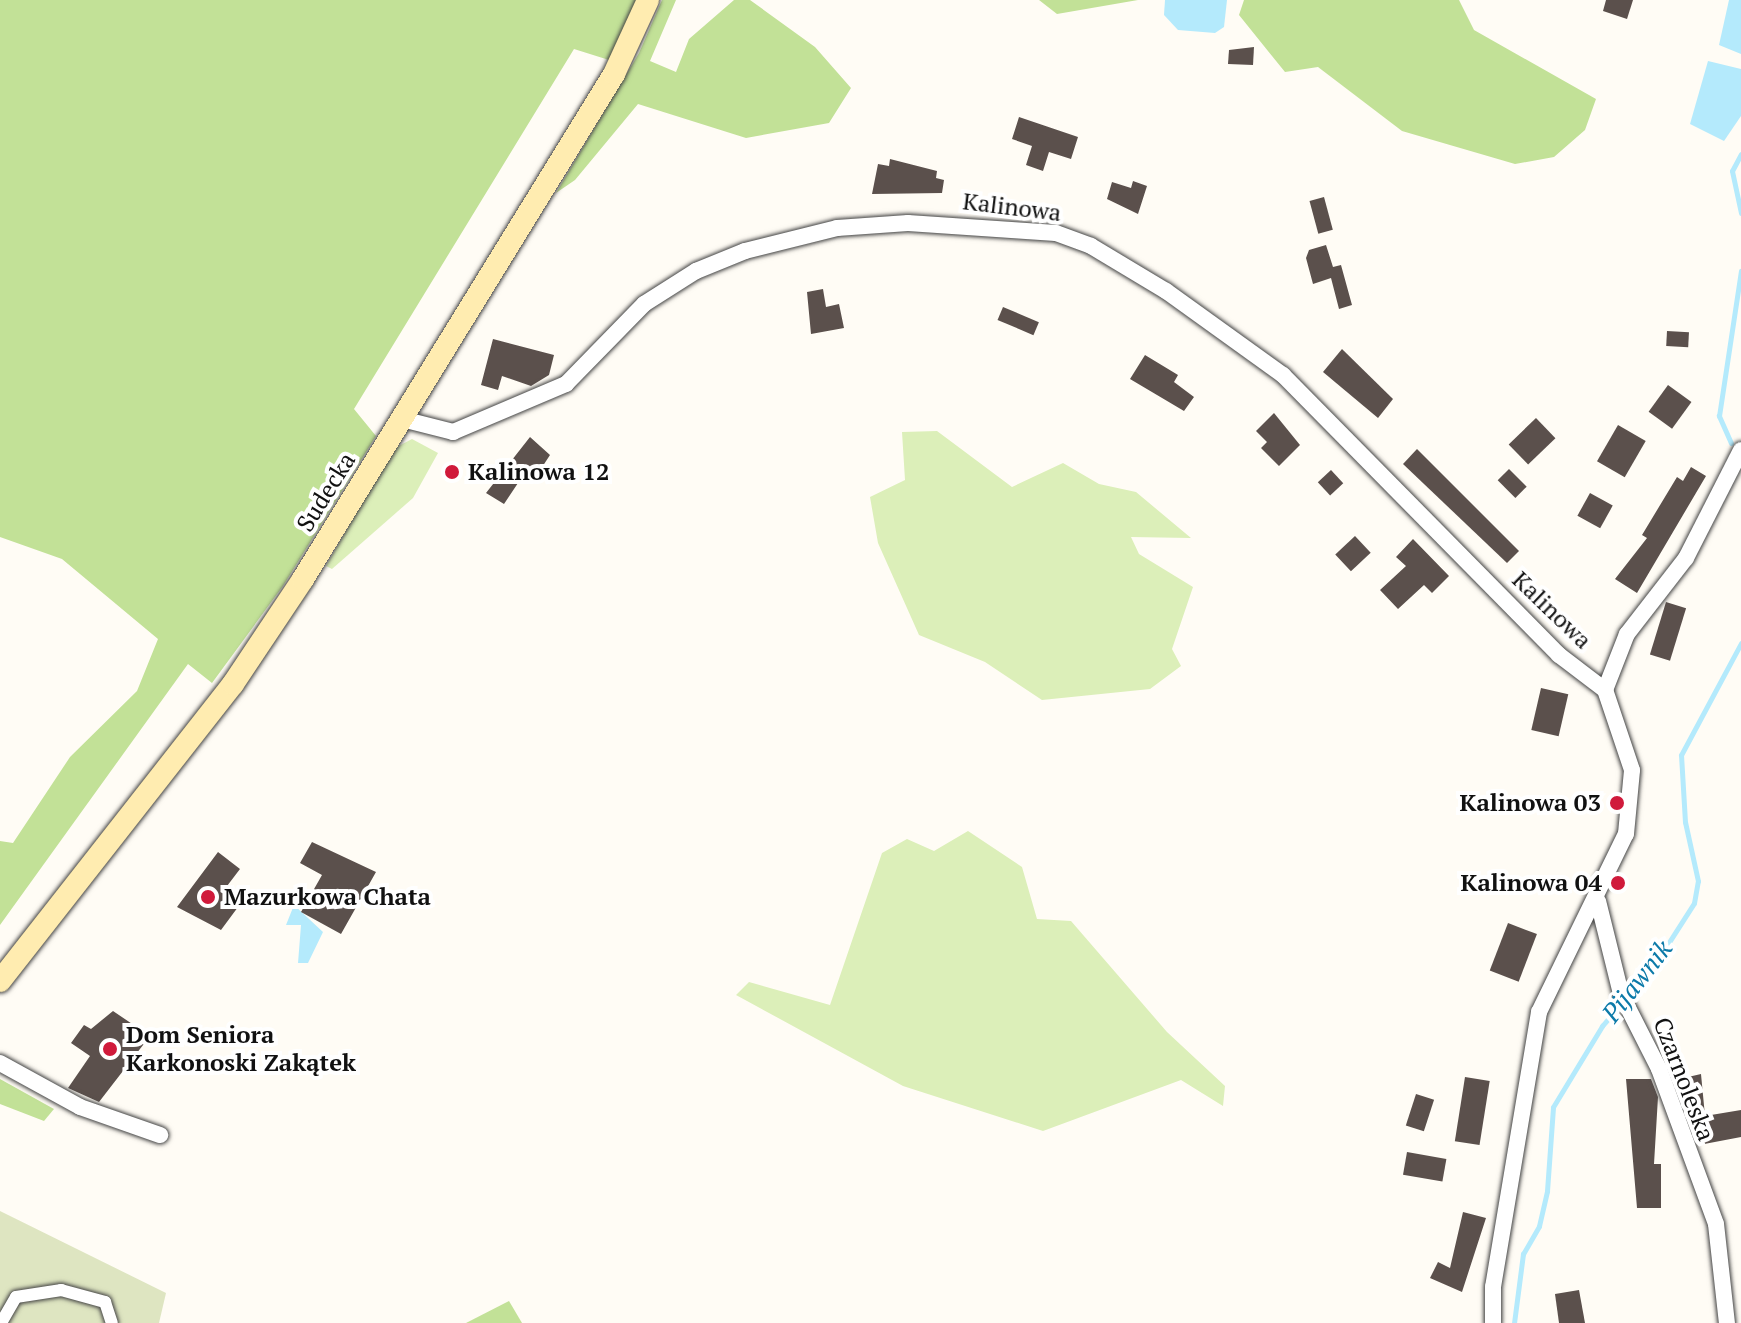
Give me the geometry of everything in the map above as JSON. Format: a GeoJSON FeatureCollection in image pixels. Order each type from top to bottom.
{"type":"FeatureCollection","features":[{"type":"Feature","properties":{"kind":"main road","name":"Sudecka"},"geometry":{"type":"LineString","coordinates":[[0,981],[233,684],[402,419],[614,74],[648,0]]}},
{"type":"Feature","properties":{"kind":"street","name":"Kalinowa"},"geometry":{"type":"LineString","coordinates":[[402,419],[453,432],[566,384],[644,304],[696,271],[745,251],[837,228],[908,223],[1056,233],[1154,283],[1283,375],[1559,655],[1605,690]]}},
{"type":"Feature","properties":{"kind":"street"},"geometry":{"type":"LineString","coordinates":[[1493,1323],[1493,1287],[1539,1012],[1598,901],[1626,834],[1632,770],[1605,690],[1627,634],[1686,558],[1741,450]]}},
{"type":"Feature","properties":{"kind":"street","name":"Czarnoleska"},"geometry":{"type":"LineString","coordinates":[[1598,901],[1621,994],[1659,1069],[1716,1224],[1727,1323]]}},
{"type":"Feature","properties":{"kind":"street"},"geometry":{"type":"LineString","coordinates":[[0,1063],[80,1107],[160,1135]]}},
{"type":"Feature","properties":{"kind":"street"},"geometry":{"type":"LineString","coordinates":[[1,1323],[16,1297],[61,1290],[105,1302],[113,1309],[112,1323]]}},
{"type":"Feature","properties":{"kind":"green space"},"geometry":{"type":"Polygon","coordinates":[[[0,0],[648,0],[609,60],[574,49],[354,409],[376,436],[283,586],[212,683],[188,664],[0,925],[0,841],[13,843],[70,757],[137,691],[158,639],[62,559],[0,537],[0,0]]]}},
{"type":"Feature","properties":{"kind":"green space"},"geometry":{"type":"Polygon","coordinates":[[[662,0],[676,0],[650,61],[676,72],[689,39],[734,0],[750,0],[815,47],[851,88],[829,123],[746,138],[638,104],[575,180],[556,193],[639,53],[662,0]]]}},
{"type":"Feature","properties":{"kind":"green space"},"geometry":{"type":"Polygon","coordinates":[[[1039,0],[1138,0],[1057,14],[1039,0]]]}},
{"type":"Feature","properties":{"kind":"green space"},"geometry":{"type":"Polygon","coordinates":[[[1244,0],[1459,0],[1474,30],[1596,99],[1585,130],[1554,157],[1515,164],[1402,131],[1318,67],[1285,72],[1239,15],[1244,0]]]}},
{"type":"Feature","properties":{"kind":"green space"},"geometry":{"type":"Polygon","coordinates":[[[937,431],[1012,487],[1063,463],[1099,484],[1136,492],[1191,538],[1131,537],[1139,554],[1193,587],[1172,649],[1181,666],[1150,689],[1042,700],[985,662],[919,635],[878,543],[870,497],[905,480],[902,432],[937,431]]]}},
{"type":"Feature","properties":{"kind":"green space"},"geometry":{"type":"Polygon","coordinates":[[[412,439],[438,453],[413,498],[332,569],[326,566],[393,449],[412,439]]]}},
{"type":"Feature","properties":{"kind":"green space"},"geometry":{"type":"Polygon","coordinates":[[[968,831],[1022,867],[1037,919],[1071,921],[1167,1032],[1225,1086],[1223,1106],[1181,1080],[1043,1131],[903,1086],[736,995],[749,982],[830,1005],[882,853],[907,839],[934,851],[968,831]]]}},
{"type":"Feature","properties":{"kind":"green space"},"geometry":{"type":"Polygon","coordinates":[[[0,1079],[54,1109],[44,1121],[0,1104],[0,1079]]]}},
{"type":"Feature","properties":{"kind":"green space"},"geometry":{"type":"Polygon","coordinates":[[[0,1211],[166,1293],[159,1323],[0,1323],[0,1211]]]}},
{"type":"Feature","properties":{"kind":"green space"},"geometry":{"type":"Polygon","coordinates":[[[509,1301],[522,1323],[466,1323],[509,1301]]]}},
{"type":"Feature","properties":{"kind":"water"},"geometry":{"type":"Polygon","coordinates":[[[1165,0],[1227,0],[1224,27],[1215,33],[1178,30],[1164,15],[1165,0]]]}},
{"type":"Feature","properties":{"kind":"water"},"geometry":{"type":"Polygon","coordinates":[[[1729,0],[1741,0],[1741,54],[1719,45],[1729,0]]]}},
{"type":"Feature","properties":{"kind":"water"},"geometry":{"type":"Polygon","coordinates":[[[1708,61],[1741,69],[1741,116],[1724,141],[1690,124],[1708,61]]]}},
{"type":"Feature","properties":{"kind":"water"},"geometry":{"type":"Polygon","coordinates":[[[294,905],[323,932],[308,963],[298,963],[301,925],[286,925],[294,905]]]}},
{"type":"Feature","properties":{"kind":"building"},"geometry":{"type":"Polygon","coordinates":[[[1606,0],[1633,0],[1627,19],[1603,11],[1606,0]]]}},
{"type":"Feature","properties":{"kind":"building"},"geometry":{"type":"Polygon","coordinates":[[[1254,47],[1253,65],[1228,64],[1229,50],[1254,47]]]}},
{"type":"Feature","properties":{"kind":"building"},"geometry":{"type":"Polygon","coordinates":[[[1019,117],[1078,137],[1071,159],[1049,152],[1043,171],[1026,165],[1032,146],[1012,139],[1019,117]]]}},
{"type":"Feature","properties":{"kind":"building"},"geometry":{"type":"Polygon","coordinates":[[[890,159],[937,171],[936,178],[944,180],[942,193],[872,194],[878,164],[889,166],[890,159]]]}},
{"type":"Feature","properties":{"kind":"building"},"geometry":{"type":"Polygon","coordinates":[[[1133,181],[1147,186],[1138,214],[1107,199],[1112,182],[1131,188],[1133,181]]]}},
{"type":"Feature","properties":{"kind":"building"},"geometry":{"type":"Polygon","coordinates":[[[1324,197],[1333,230],[1318,234],[1310,201],[1324,197]]]}},
{"type":"Feature","properties":{"kind":"building"},"geometry":{"type":"Polygon","coordinates":[[[1326,245],[1333,267],[1341,265],[1352,305],[1339,309],[1331,278],[1313,284],[1306,258],[1309,250],[1326,245]]]}},
{"type":"Feature","properties":{"kind":"building"},"geometry":{"type":"Polygon","coordinates":[[[823,289],[826,307],[839,304],[844,328],[811,334],[807,292],[823,289]]]}},
{"type":"Feature","properties":{"kind":"building"},"geometry":{"type":"Polygon","coordinates":[[[1003,307],[1039,322],[1033,335],[998,320],[1003,307]]]}},
{"type":"Feature","properties":{"kind":"building"},"geometry":{"type":"Polygon","coordinates":[[[1667,331],[1689,332],[1688,347],[1666,346],[1667,331]]]}},
{"type":"Feature","properties":{"kind":"building"},"geometry":{"type":"Polygon","coordinates":[[[493,339],[554,355],[549,375],[531,386],[502,376],[498,390],[481,385],[493,339]]]}},
{"type":"Feature","properties":{"kind":"building"},"geometry":{"type":"Polygon","coordinates":[[[1342,349],[1393,399],[1378,418],[1323,372],[1342,349]]]}},
{"type":"Feature","properties":{"kind":"building"},"geometry":{"type":"Polygon","coordinates":[[[1145,355],[1178,375],[1174,382],[1194,397],[1184,411],[1130,379],[1145,355]]]}},
{"type":"Feature","properties":{"kind":"building"},"geometry":{"type":"Polygon","coordinates":[[[1668,385],[1691,402],[1672,429],[1649,412],[1668,385]]]}},
{"type":"Feature","properties":{"kind":"building"},"geometry":{"type":"Polygon","coordinates":[[[1274,413],[1300,445],[1279,466],[1261,448],[1267,442],[1256,431],[1274,413]]]}},
{"type":"Feature","properties":{"kind":"building"},"geometry":{"type":"Polygon","coordinates":[[[1536,418],[1555,438],[1528,465],[1509,444],[1536,418]]]}},
{"type":"Feature","properties":{"kind":"building"},"geometry":{"type":"Polygon","coordinates":[[[1618,425],[1646,441],[1625,477],[1597,461],[1618,425]]]}},
{"type":"Feature","properties":{"kind":"building"},"geometry":{"type":"Polygon","coordinates":[[[530,437],[550,455],[535,478],[520,480],[504,504],[486,493],[530,437]]]}},
{"type":"Feature","properties":{"kind":"building"},"geometry":{"type":"Polygon","coordinates":[[[1417,449],[1519,551],[1507,563],[1403,464],[1417,449]]]}},
{"type":"Feature","properties":{"kind":"building"},"geometry":{"type":"Polygon","coordinates":[[[1691,467],[1706,476],[1637,593],[1615,579],[1647,538],[1642,535],[1677,477],[1683,481],[1691,467]]]}},
{"type":"Feature","properties":{"kind":"building"},"geometry":{"type":"Polygon","coordinates":[[[1509,469],[1527,487],[1515,498],[1498,480],[1509,469]]]}},
{"type":"Feature","properties":{"kind":"building"},"geometry":{"type":"Polygon","coordinates":[[[1331,470],[1343,483],[1330,495],[1318,482],[1331,470]]]}},
{"type":"Feature","properties":{"kind":"building"},"geometry":{"type":"Polygon","coordinates":[[[1590,493],[1613,506],[1600,528],[1577,516],[1590,493]]]}},
{"type":"Feature","properties":{"kind":"building"},"geometry":{"type":"Polygon","coordinates":[[[1355,536],[1371,553],[1351,571],[1335,554],[1355,536]]]}},
{"type":"Feature","properties":{"kind":"building"},"geometry":{"type":"Polygon","coordinates":[[[1413,539],[1449,576],[1432,593],[1424,585],[1398,609],[1380,590],[1406,566],[1396,557],[1413,539]]]}},
{"type":"Feature","properties":{"kind":"building"},"geometry":{"type":"Polygon","coordinates":[[[1666,602],[1686,608],[1670,661],[1650,655],[1666,602]]]}},
{"type":"Feature","properties":{"kind":"building"},"geometry":{"type":"Polygon","coordinates":[[[1541,688],[1568,694],[1559,736],[1531,730],[1541,688]]]}},
{"type":"Feature","properties":{"kind":"building"},"geometry":{"type":"Polygon","coordinates":[[[312,842],[376,872],[341,934],[301,912],[322,875],[300,863],[312,842]]]}},
{"type":"Feature","properties":{"kind":"building","name":"Mazurkowa Chata"},"geometry":{"type":"Polygon","coordinates":[[[218,852],[240,869],[224,890],[241,903],[221,930],[177,907],[218,852]]]}},
{"type":"Feature","properties":{"kind":"building"},"geometry":{"type":"Polygon","coordinates":[[[1508,923],[1537,934],[1519,982],[1490,971],[1508,923]]]}},
{"type":"Feature","properties":{"kind":"building","name":"Dom Seniora Karkonoski Zakątek"},"geometry":{"type":"Polygon","coordinates":[[[113,1011],[150,1036],[99,1102],[68,1088],[90,1056],[71,1043],[84,1025],[91,1029],[113,1011]]]}},
{"type":"Feature","properties":{"kind":"building"},"geometry":{"type":"Polygon","coordinates":[[[1701,1074],[1705,1116],[1741,1110],[1741,1137],[1699,1145],[1675,1080],[1701,1074]]]}},
{"type":"Feature","properties":{"kind":"building"},"geometry":{"type":"Polygon","coordinates":[[[1465,1077],[1490,1081],[1480,1145],[1455,1141],[1465,1077]]]}},
{"type":"Feature","properties":{"kind":"building"},"geometry":{"type":"Polygon","coordinates":[[[1626,1079],[1651,1079],[1658,1097],[1654,1164],[1661,1164],[1661,1208],[1637,1208],[1626,1079]]]}},
{"type":"Feature","properties":{"kind":"building"},"geometry":{"type":"Polygon","coordinates":[[[1416,1094],[1434,1100],[1424,1131],[1406,1125],[1416,1094]]]}},
{"type":"Feature","properties":{"kind":"building"},"geometry":{"type":"Polygon","coordinates":[[[1407,1152],[1446,1159],[1442,1182],[1403,1175],[1407,1152]]]}},
{"type":"Feature","properties":{"kind":"building"},"geometry":{"type":"Polygon","coordinates":[[[1463,1212],[1486,1218],[1462,1292],[1430,1278],[1438,1262],[1450,1268],[1463,1212]]]}},
{"type":"Feature","properties":{"kind":"building"},"geometry":{"type":"Polygon","coordinates":[[[1579,1290],[1585,1323],[1559,1323],[1555,1294],[1579,1290]]]}},
{"type":"Feature","properties":{"kind":"waterway","name":"Pijawnik"},"geometry":{"type":"LineString","coordinates":[[1741,154],[1732,171],[1741,213]]}},
{"type":"Feature","properties":{"kind":"waterway","name":"Pijawnik"},"geometry":{"type":"LineString","coordinates":[[1731,443],[1719,416],[1741,271]]}},
{"type":"Feature","properties":{"kind":"waterway","name":"Pijawnik"},"geometry":{"type":"LineString","coordinates":[[1514,1323],[1523,1254],[1539,1226],[1547,1191],[1553,1107],[1602,1026],[1655,964],[1694,903],[1698,881],[1685,822],[1681,755],[1741,643]]}},
{"type":"Feature","properties":{"kind":"place","name":"Kalinowa 12"},"geometry":{"type":"Point","coordinates":[452,472]}},
{"type":"Feature","properties":{"kind":"place","name":"Kalinowa 03"},"geometry":{"type":"Point","coordinates":[1617,803]}},
{"type":"Feature","properties":{"kind":"place","name":"Kalinowa 04"},"geometry":{"type":"Point","coordinates":[1618,883]}},
{"type":"Feature","properties":{"kind":"place","name":"Mazurkowa Chata"},"geometry":{"type":"Point","coordinates":[208,897]}},
{"type":"Feature","properties":{"kind":"place","name":"Dom Seniora Karkonoski Zakątek"},"geometry":{"type":"Point","coordinates":[110,1049]}}]}
